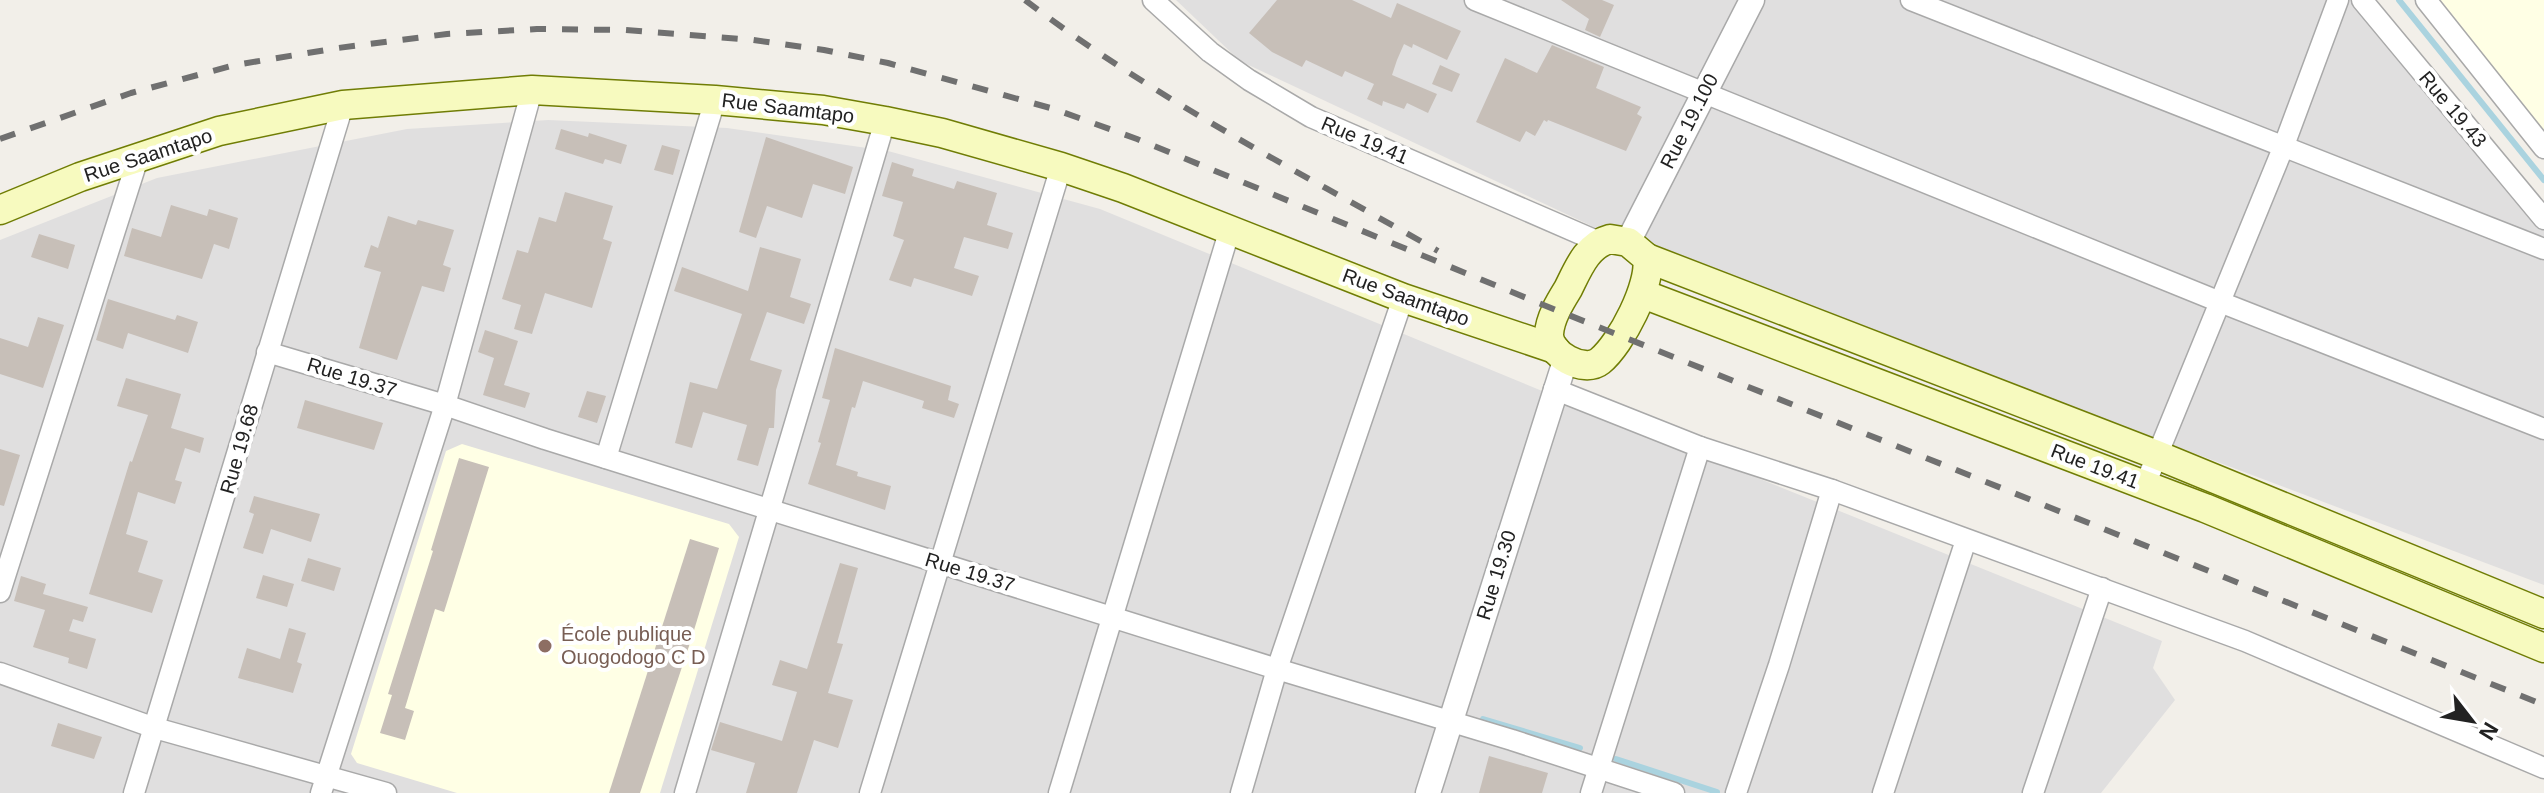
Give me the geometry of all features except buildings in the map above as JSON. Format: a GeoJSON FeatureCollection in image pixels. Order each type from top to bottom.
{"type":"FeatureCollection","features":[{"type":"Feature","properties":{"kind":"main road","name":"Rue Saamtapo"},"geometry":{"type":"LineString","coordinates":[[0,210],[80,177],[219,131],[343,105],[532,90],[715,100],[823,110],[942,133],[1061,167],[1588,365],[1600,362],[1620,335],[1643,294]]}},
{"type":"Feature","properties":{"kind":"main road"},"geometry":{"type":"LineString","coordinates":[[1560,354],[1549,341],[1556,310],[1584,258],[1599,242],[1610,239],[1638,250],[1649,268],[1643,294]]}},
{"type":"Feature","properties":{"kind":"main road","name":"Rue 19.41"},"geometry":{"type":"LineString","coordinates":[[1638,250],[2157,455],[2544,614]]}},
{"type":"Feature","properties":{"kind":"main road","name":"Rue 19.41"},"geometry":{"type":"LineString","coordinates":[[1643,294],[2145,485],[2544,648]]}},
{"type":"Feature","properties":{"kind":"street","name":"Rue 19.41"},"geometry":{"type":"LineString","coordinates":[[1153,0],[1210,52],[1249,80],[1311,117],[1599,242]]}},
{"type":"Feature","properties":{"kind":"street"},"geometry":{"type":"LineString","coordinates":[[1475,0],[2220,302],[2544,429]]}},
{"type":"Feature","properties":{"kind":"street","name":"Rue 19.100"},"geometry":{"type":"LineString","coordinates":[[1638,250],[1702,94],[1752,0]]}},
{"type":"Feature","properties":{"kind":"street"},"geometry":{"type":"LineString","coordinates":[[1911,0],[2544,249]]}},
{"type":"Feature","properties":{"kind":"street"},"geometry":{"type":"LineString","coordinates":[[2145,485],[2283,148],[2338,0]]}},
{"type":"Feature","properties":{"kind":"street","name":"Rue 19.43"},"geometry":{"type":"LineString","coordinates":[[2362,0],[2544,219]]}},
{"type":"Feature","properties":{"kind":"street"},"geometry":{"type":"LineString","coordinates":[[2426,0],[2544,148]]}},
{"type":"Feature","properties":{"kind":"street"},"geometry":{"type":"LineString","coordinates":[[324,784],[445,405],[532,90]]}},
{"type":"Feature","properties":{"kind":"street"},"geometry":{"type":"LineString","coordinates":[[606,458],[715,100]]}},
{"type":"Feature","properties":{"kind":"street","name":"Rue 19.68"},"geometry":{"type":"LineString","coordinates":[[134,793],[343,105]]}},
{"type":"Feature","properties":{"kind":"street"},"geometry":{"type":"LineString","coordinates":[[685,793],[885,121]]}},
{"type":"Feature","properties":{"kind":"street"},"geometry":{"type":"LineString","coordinates":[[0,592],[138,158]]}},
{"type":"Feature","properties":{"kind":"street"},"geometry":{"type":"LineString","coordinates":[[870,793],[1061,167]]}},
{"type":"Feature","properties":{"kind":"street"},"geometry":{"type":"LineString","coordinates":[[1059,793],[1230,229]]}},
{"type":"Feature","properties":{"kind":"street"},"geometry":{"type":"LineString","coordinates":[[1241,793],[1277,669],[1403,298]]}},
{"type":"Feature","properties":{"kind":"street","name":"Rue 19.37"},"geometry":{"type":"LineString","coordinates":[[267,352],[445,405],[1674,793]]}},
{"type":"Feature","properties":{"kind":"street","name":"Rue 19.30"},"geometry":{"type":"LineString","coordinates":[[1428,793],[1554,389],[1560,354]]}},
{"type":"Feature","properties":{"kind":"street"},"geometry":{"type":"LineString","coordinates":[[1554,389],[1700,447],[1832,490],[2245,641],[2544,768]]}},
{"type":"Feature","properties":{"kind":"street"},"geometry":{"type":"LineString","coordinates":[[1591,793],[1700,447]]}},
{"type":"Feature","properties":{"kind":"street"},"geometry":{"type":"LineString","coordinates":[[1736,793],[1832,490]]}},
{"type":"Feature","properties":{"kind":"street"},"geometry":{"type":"LineString","coordinates":[[1883,793],[1966,540]]}},
{"type":"Feature","properties":{"kind":"street"},"geometry":{"type":"LineString","coordinates":[[2033,793],[2102,588]]}},
{"type":"Feature","properties":{"kind":"street"},"geometry":{"type":"LineString","coordinates":[[0,673],[324,784],[386,793]]}},
{"type":"Feature","properties":{"kind":"shaded area"},"geometry":{"type":"Polygon","coordinates":[[[1176,0],[2367,0],[2544,225],[2544,585],[1596,228],[1240,61],[1176,0]]]}},
{"type":"Feature","properties":{"kind":"shaded area"},"geometry":{"type":"Polygon","coordinates":[[[2441,0],[2544,0],[2544,132],[2441,0]]]}},
{"type":"Feature","properties":{"kind":"shaded area"},"geometry":{"type":"Polygon","coordinates":[[[548,120],[727,128],[888,151],[1100,209],[2162,641],[2153,668],[2175,700],[2101,793],[0,793],[0,240],[157,178],[407,129],[548,120]]]}},
{"type":"Feature","properties":{"kind":"shaded area","name":"École publique Ouogodogo C D"},"geometry":{"type":"Polygon","coordinates":[[[462,444],[729,524],[739,537],[660,793],[457,793],[357,763],[351,754],[446,451],[462,444]]]}},
{"type":"Feature","properties":{"kind":"waterway"},"geometry":{"type":"LineString","coordinates":[[2399,0],[2544,180]]}},
{"type":"Feature","properties":{"kind":"waterway"},"geometry":{"type":"LineString","coordinates":[[1483,719],[1580,748]]}},
{"type":"Feature","properties":{"kind":"waterway"},"geometry":{"type":"LineString","coordinates":[[1616,759],[1717,792]]}},
{"type":"Feature","properties":{"kind":"railway"},"geometry":{"type":"LineString","coordinates":[[1025,0],[1074,36],[1175,101],[1438,251]]}},
{"type":"Feature","properties":{"kind":"railway"},"geometry":{"type":"LineString","coordinates":[[0,139],[131,93],[235,65],[447,34],[537,29],[626,30],[753,40],[888,63],[1054,109],[1137,139],[2544,705]]}},
{"type":"Feature","properties":{"kind":"place","name":"École publique Ouogodogo C D"},"geometry":{"type":"Point","coordinates":[545,646]}}]}
